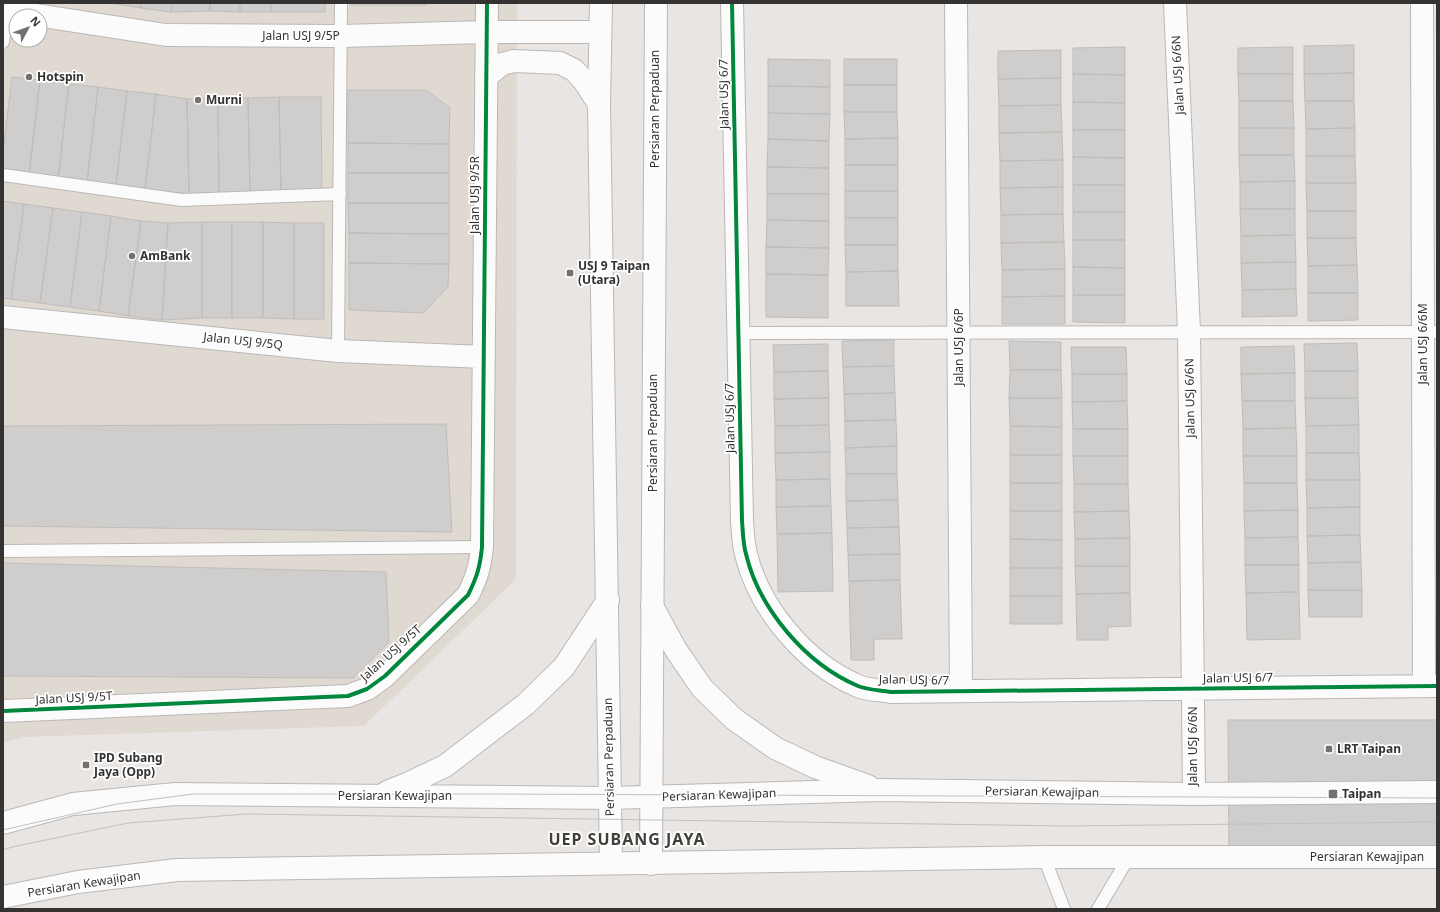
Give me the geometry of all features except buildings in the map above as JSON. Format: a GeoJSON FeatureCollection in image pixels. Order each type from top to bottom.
{"type":"FeatureCollection","features":[{"type":"Feature","properties":{"kind":"street","name":"Jalan USJ 9/5R"},"geometry":{"type":"LineString","coordinates":[[484,357],[487,3]]}},
{"type":"Feature","properties":{"kind":"street","name":"Persiaran Perpaduan"},"geometry":{"type":"LineString","coordinates":[[601,3],[599,104],[611,863]]}},
{"type":"Feature","properties":{"kind":"street","name":"Persiaran Perpaduan"},"geometry":{"type":"LineString","coordinates":[[651,864],[656,3]]}},
{"type":"Feature","properties":{"kind":"street","name":"Jalan USJ 6/7"},"geometry":{"type":"LineString","coordinates":[[732,3],[742,521],[746,554],[756,584],[775,617],[800,646],[832,672],[859,687],[891,692],[1431,686]]}},
{"type":"Feature","properties":{"kind":"street","name":"Jalan USJ 6/6P"},"geometry":{"type":"LineString","coordinates":[[956,3],[961,691]]}},
{"type":"Feature","properties":{"kind":"street","name":"Jalan USJ 6/6N"},"geometry":{"type":"LineString","coordinates":[[1175,3],[1189,332],[1194,794]]}},
{"type":"Feature","properties":{"kind":"street","name":"Jalan USJ 6/6M"},"geometry":{"type":"LineString","coordinates":[[1422,3],[1430,332],[1431,686]]}},
{"type":"Feature","properties":{"kind":"street","name":"Jalan USJ 9/5P"},"geometry":{"type":"LineString","coordinates":[[6,8],[166,35],[341,36],[486,32],[600,32]]}},
{"type":"Feature","properties":{"kind":"street"},"geometry":{"type":"LineString","coordinates":[[486,77],[502,64],[514,61],[560,62],[574,70],[584,81],[599,104]]}},
{"type":"Feature","properties":{"kind":"street","name":"Jalan USJ 9/5Q"},"geometry":{"type":"LineString","coordinates":[[3,317],[338,350],[484,357]]}},
{"type":"Feature","properties":{"kind":"street","name":"Jalan USJ 9/5T"},"geometry":{"type":"LineString","coordinates":[[3,711],[348,696],[367,689],[385,676],[468,595],[477,579],[482,547],[484,357]]}},
{"type":"Feature","properties":{"kind":"street"},"geometry":{"type":"LineString","coordinates":[[377,796],[446,766],[526,704],[564,667],[608,600]]}},
{"type":"Feature","properties":{"kind":"street"},"geometry":{"type":"LineString","coordinates":[[652,606],[676,650],[702,688],[734,719],[775,748],[815,767],[879,790]]}},
{"type":"Feature","properties":{"kind":"street","name":"Persiaran Kewajipan"},"geometry":{"type":"LineString","coordinates":[[3,823],[73,804],[174,794],[610,798],[879,790],[1194,794],[1437,792]]}},
{"type":"Feature","properties":{"kind":"street","name":"Persiaran Kewajipan"},"geometry":{"type":"LineString","coordinates":[[3,898],[78,882],[178,870],[1044,857],[1437,857]]}},
{"type":"Feature","properties":{"kind":"lane"},"geometry":{"type":"LineString","coordinates":[[338,350],[341,3]]}},
{"type":"Feature","properties":{"kind":"lane"},"geometry":{"type":"LineString","coordinates":[[3,42],[6,8]]}},
{"type":"Feature","properties":{"kind":"lane"},"geometry":{"type":"LineString","coordinates":[[3,175],[182,200],[340,194]]}},
{"type":"Feature","properties":{"kind":"lane"},"geometry":{"type":"LineString","coordinates":[[738,333],[1430,332]]}},
{"type":"Feature","properties":{"kind":"lane"},"geometry":{"type":"LineString","coordinates":[[3,551],[482,547]]}},
{"type":"Feature","properties":{"kind":"lane"},"geometry":{"type":"LineString","coordinates":[[1044,857],[1064,909]]}},
{"type":"Feature","properties":{"kind":"lane"},"geometry":{"type":"LineString","coordinates":[[1098,909],[1129,857]]}},
{"type":"Feature","properties":{"kind":"shaded area"},"geometry":{"type":"Polygon","coordinates":[[[3,3],[517,3],[516,579],[364,726],[24,737],[3,743],[3,3]]]}},
{"type":"Feature","properties":{"kind":"tram line"},"geometry":{"type":"LineString","coordinates":[[3,830],[117,804],[193,794],[1437,798]]}},
{"type":"Feature","properties":{"kind":"tram line"},"geometry":{"type":"LineString","coordinates":[[3,850],[128,823],[247,814],[1066,826],[1437,822]]}},
{"type":"Feature","properties":{"kind":"cycle path"},"geometry":{"type":"LineString","coordinates":[[3,711],[348,696],[367,689],[385,676],[468,595],[478,572],[482,547],[487,3]]}},
{"type":"Feature","properties":{"kind":"cycle path"},"geometry":{"type":"LineString","coordinates":[[732,3],[742,521],[744,542],[752,575],[762,595],[773,614],[803,649],[820,664],[858,686],[891,692],[1437,686]]}},
{"type":"Feature","properties":{"kind":"place","name":"Hotspin"},"geometry":{"type":"Point","coordinates":[29,77]}},
{"type":"Feature","properties":{"kind":"place","name":"Murni"},"geometry":{"type":"Point","coordinates":[198,100]}},
{"type":"Feature","properties":{"kind":"place","name":"AmBank"},"geometry":{"type":"Point","coordinates":[132,256]}},
{"type":"Feature","properties":{"kind":"place","name":"USJ 9 Taipan (Utara)"},"geometry":{"type":"Point","coordinates":[570,273]}},
{"type":"Feature","properties":{"kind":"place","name":"LRT Taipan"},"geometry":{"type":"Point","coordinates":[1329,749]}},
{"type":"Feature","properties":{"kind":"place","name":"IPD Subang Jaya (Opp)"},"geometry":{"type":"Point","coordinates":[86,765]}},
{"type":"Feature","properties":{"kind":"place","name":"Taipan"},"geometry":{"type":"Point","coordinates":[1333,794]}},
{"type":"Feature","properties":{"kind":"district","name":"UEP SUBANG JAYA"},"geometry":{"type":"Point","coordinates":[627,839]}}]}
